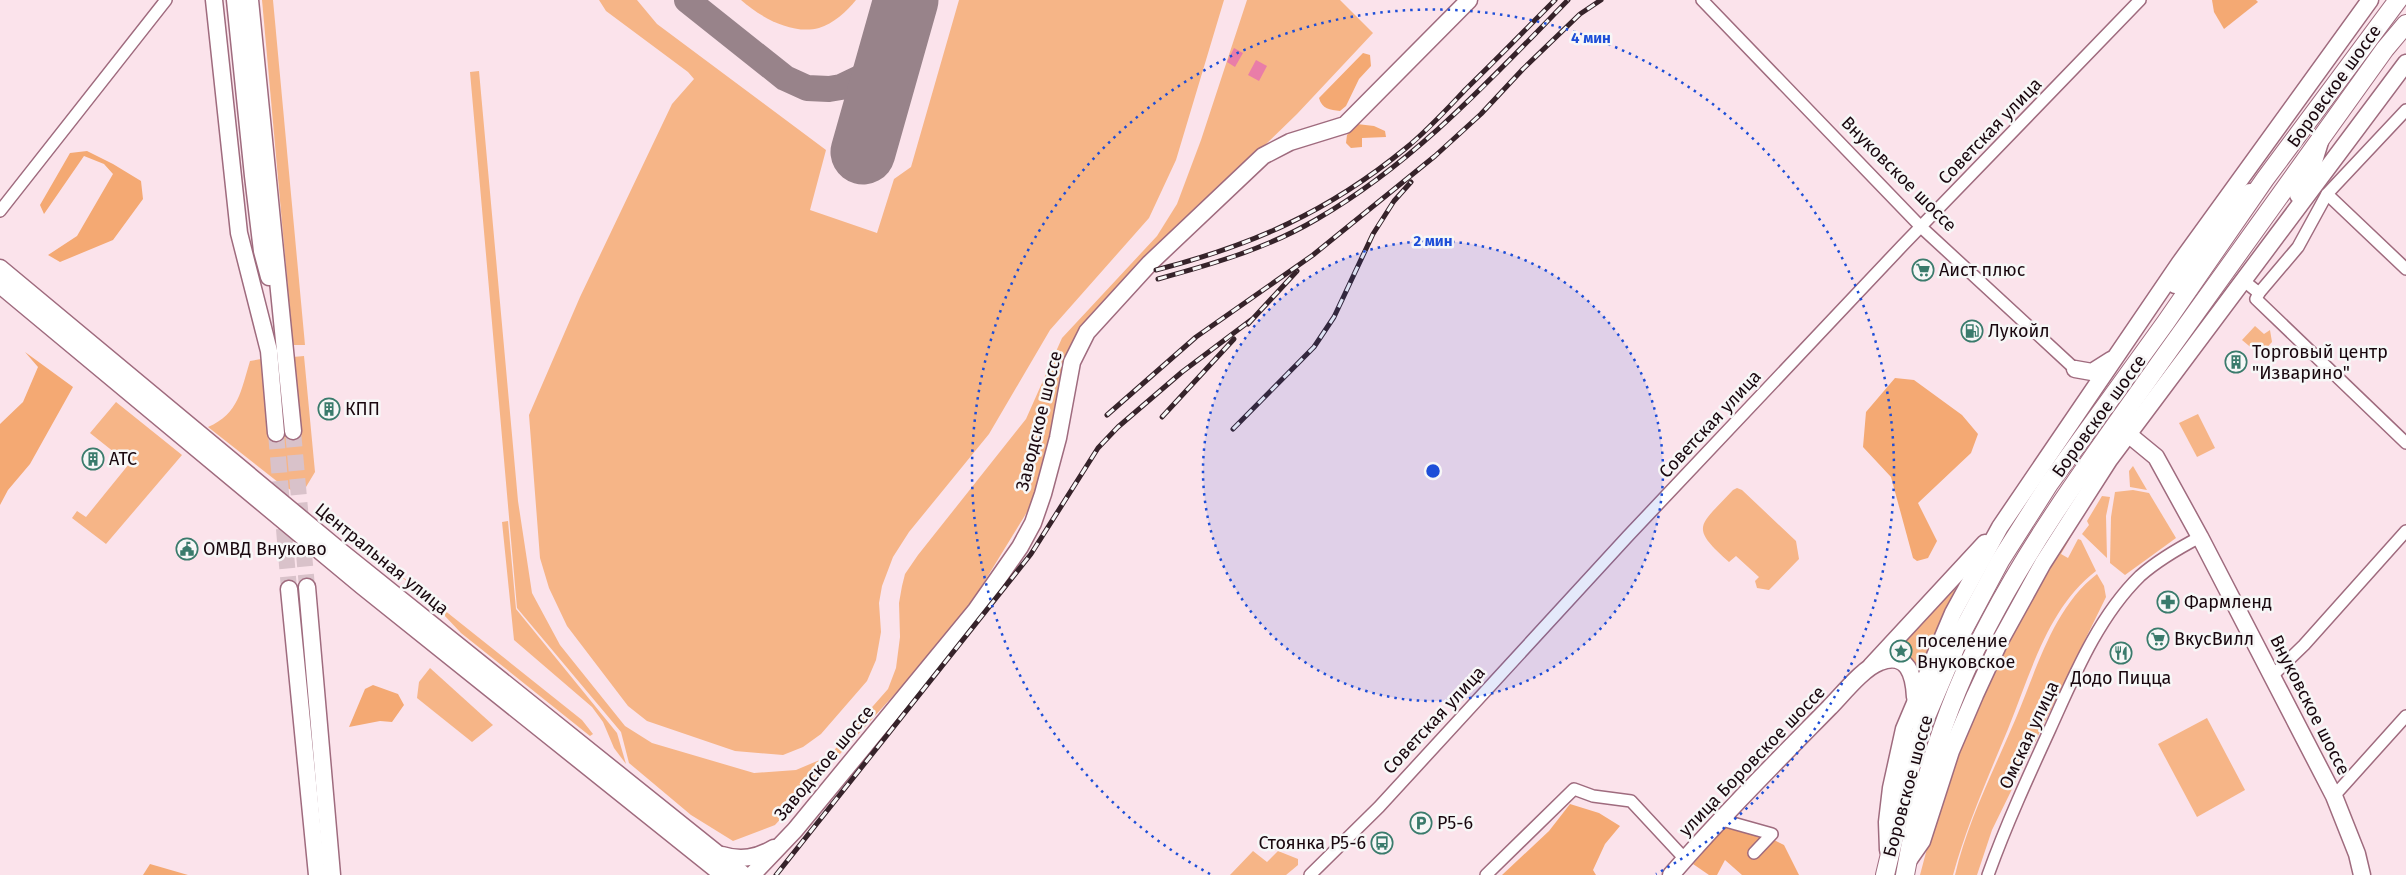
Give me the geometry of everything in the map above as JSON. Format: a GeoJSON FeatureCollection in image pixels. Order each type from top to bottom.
{"type":"FeatureCollection","features":[{"type":"Feature","properties":{"kind":"main road","name":"Боровское шоссе"},"geometry":{"type":"LineString","coordinates":[[1886,866],[1915,749],[1925,719],[1961,634],[1996,569],[2049,484],[2166,322],[2265,179],[2398,0]]}},
{"type":"Feature","properties":{"kind":"main road","name":"Боровское шоссе"},"geometry":{"type":"LineString","coordinates":[[1906,868],[1935,752],[1949,712],[1984,632],[2017,572],[2100,446],[2322,136],[2406,24]]}},
{"type":"Feature","properties":{"kind":"street"},"geometry":{"type":"LineString","coordinates":[[0,211],[166,0]]}},
{"type":"Feature","properties":{"kind":"street"},"geometry":{"type":"LineString","coordinates":[[214,0],[234,198],[243,253],[269,351],[276,433]]}},
{"type":"Feature","properties":{"kind":"street"},"geometry":{"type":"LineString","coordinates":[[235,0],[262,251],[283,333]]}},
{"type":"Feature","properties":{"kind":"street"},"geometry":{"type":"LineString","coordinates":[[250,0],[293,431]]}},
{"type":"Feature","properties":{"kind":"street","name":"Заводское шоссе"},"geometry":{"type":"LineString","coordinates":[[752,875],[783,843],[990,592],[1020,547],[1033,523],[1043,494],[1058,438],[1072,362],[1087,332],[1150,263],[1263,156],[1290,142],[1344,125],[1469,0]]}},
{"type":"Feature","properties":{"kind":"street","name":"Внуковское шоссе"},"geometry":{"type":"LineString","coordinates":[[1702,0],[1921,226],[2075,369]]}},
{"type":"Feature","properties":{"kind":"street","name":"Советская улица"},"geometry":{"type":"LineString","coordinates":[[1310,875],[1379,807],[1628,536],[1921,226],[2140,0]]}},
{"type":"Feature","properties":{"kind":"street"},"geometry":{"type":"LineString","coordinates":[[1886,866],[1887,822],[1892,780],[1904,729],[1953,613],[2000,527],[2184,256],[2370,0]]}},
{"type":"Feature","properties":{"kind":"street"},"geometry":{"type":"LineString","coordinates":[[1906,868],[1922,841],[1954,744],[2000,641],[2043,563],[2109,460],[2406,63]]}},
{"type":"Feature","properties":{"kind":"street"},"geometry":{"type":"LineString","coordinates":[[2406,110],[2327,194],[2298,247],[2256,299],[2406,443]]}},
{"type":"Feature","properties":{"kind":"street"},"geometry":{"type":"LineString","coordinates":[[2278,232],[2311,171],[2322,136]]}},
{"type":"Feature","properties":{"kind":"street"},"geometry":{"type":"LineString","coordinates":[[2139,323],[2191,267],[2235,207],[2265,179]]}},
{"type":"Feature","properties":{"kind":"street"},"geometry":{"type":"LineString","coordinates":[[2327,194],[2406,269]]}},
{"type":"Feature","properties":{"kind":"street","name":"Центральная улица"},"geometry":{"type":"LineString","coordinates":[[0,268],[339,550],[744,875]]}},
{"type":"Feature","properties":{"kind":"street"},"geometry":{"type":"LineString","coordinates":[[2244,281],[2259,293]]}},
{"type":"Feature","properties":{"kind":"street","name":"Центральная улица"},"geometry":{"type":"LineString","coordinates":[[0,285],[362,586],[723,875]]}},
{"type":"Feature","properties":{"kind":"street"},"geometry":{"type":"LineString","coordinates":[[2075,369],[2092,372],[2116,356]]}},
{"type":"Feature","properties":{"kind":"street"},"geometry":{"type":"LineString","coordinates":[[2075,369],[2086,387],[2082,406]]}},
{"type":"Feature","properties":{"kind":"street","name":"Внуковское шоссе"},"geometry":{"type":"LineString","coordinates":[[2128,434],[2156,457],[2200,537],[2334,796],[2357,854],[2362,875]]}},
{"type":"Feature","properties":{"kind":"street"},"geometry":{"type":"LineString","coordinates":[[1862,676],[2000,527]]}},
{"type":"Feature","properties":{"kind":"street"},"geometry":{"type":"LineString","coordinates":[[2272,676],[2304,645],[2406,531]]}},
{"type":"Feature","properties":{"kind":"street","name":"Омская улица"},"geometry":{"type":"LineString","coordinates":[[1988,875],[2009,819],[2029,774],[2101,626],[2119,600],[2140,577],[2162,560],[2200,537]]}},
{"type":"Feature","properties":{"kind":"street"},"geometry":{"type":"LineString","coordinates":[[307,587],[332,875]]}},
{"type":"Feature","properties":{"kind":"street"},"geometry":{"type":"LineString","coordinates":[[289,588],[317,875]]}},
{"type":"Feature","properties":{"kind":"street"},"geometry":{"type":"LineString","coordinates":[[1862,676],[1881,662],[1899,662],[1912,672],[1915,702]]}},
{"type":"Feature","properties":{"kind":"street","name":"улица Боровское шоссе"},"geometry":{"type":"LineString","coordinates":[[1671,875],[1862,676]]}},
{"type":"Feature","properties":{"kind":"street"},"geometry":{"type":"LineString","coordinates":[[2334,796],[2406,716]]}},
{"type":"Feature","properties":{"kind":"street"},"geometry":{"type":"LineString","coordinates":[[1486,875],[1574,789],[1593,796],[1631,801],[1685,859]]}},
{"type":"Feature","properties":{"kind":"street"},"geometry":{"type":"LineString","coordinates":[[1722,820],[1772,834],[1754,854]]}},
{"type":"Feature","properties":{"kind":"street"},"geometry":{"type":"LineString","coordinates":[[718,854],[738,859],[748,858],[766,852],[783,843]]}},
{"type":"Feature","properties":{"kind":"shaded area"},"geometry":{"type":"Polygon","coordinates":[[[262,0],[273,0],[305,345],[293,345],[262,0]]]}},
{"type":"Feature","properties":{"kind":"shaded area"},"geometry":{"type":"Polygon","coordinates":[[[599,0],[637,0],[657,24],[826,150],[810,210],[877,233],[894,179],[911,167],[959,0],[1224,0],[1176,160],[1149,218],[1050,330],[989,434],[909,532],[893,557],[882,586],[879,603],[881,632],[876,660],[867,681],[821,734],[803,747],[783,755],[735,751],[647,721],[628,706],[567,626],[549,588],[540,558],[529,415],[580,297],[672,104],[694,79],[688,72],[606,11],[599,0]]]}},
{"type":"Feature","properties":{"kind":"shaded area"},"geometry":{"type":"Polygon","coordinates":[[[741,0],[856,0],[844,13],[834,20],[819,28],[809,30],[787,27],[777,23],[757,13],[741,0]]]}},
{"type":"Feature","properties":{"kind":"shaded area"},"geometry":{"type":"Polygon","coordinates":[[[1247,0],[1340,0],[1373,33],[1297,114],[1149,258],[1079,337],[1035,499],[967,610],[937,648],[775,825],[733,841],[691,815],[629,763],[621,732],[517,608],[470,72],[479,71],[518,501],[532,593],[560,645],[625,726],[652,743],[754,773],[796,770],[829,756],[888,689],[896,668],[900,637],[899,603],[905,574],[1026,419],[1062,338],[1157,236],[1177,204],[1201,140],[1247,0]]]}},
{"type":"Feature","properties":{"kind":"shaded area"},"geometry":{"type":"Polygon","coordinates":[[[2212,0],[2256,0],[2258,2],[2224,29],[2214,12],[2212,0]]]}},
{"type":"Feature","properties":{"kind":"shaded area"},"geometry":{"type":"Polygon","coordinates":[[[1234,48],[1243,53],[1235,67],[1227,62],[1234,48]]]}},
{"type":"Feature","properties":{"kind":"shaded area"},"geometry":{"type":"Polygon","coordinates":[[[1363,53],[1370,55],[1371,66],[1359,79],[1346,106],[1340,111],[1324,107],[1319,98],[1363,53]]]}},
{"type":"Feature","properties":{"kind":"shaded area"},"geometry":{"type":"Polygon","coordinates":[[[1256,60],[1267,66],[1259,81],[1248,75],[1256,60]]]}},
{"type":"Feature","properties":{"kind":"shaded area"},"geometry":{"type":"Polygon","coordinates":[[[1357,124],[1374,126],[1385,131],[1386,137],[1362,138],[1362,147],[1351,148],[1346,143],[1347,135],[1357,124]]]}},
{"type":"Feature","properties":{"kind":"shaded area"},"geometry":{"type":"Polygon","coordinates":[[[87,151],[141,181],[143,199],[113,240],[60,262],[48,255],[77,236],[113,174],[104,164],[84,156],[44,214],[40,205],[70,153],[87,151]]]}},
{"type":"Feature","properties":{"kind":"shaded area"},"geometry":{"type":"Polygon","coordinates":[[[2255,326],[2264,334],[2270,330],[2272,342],[2260,355],[2242,340],[2255,326]]]}},
{"type":"Feature","properties":{"kind":"shaded area"},"geometry":{"type":"Polygon","coordinates":[[[25,352],[73,387],[30,464],[8,490],[0,505],[0,424],[23,402],[38,367],[25,352]]]}},
{"type":"Feature","properties":{"kind":"shaded area"},"geometry":{"type":"Polygon","coordinates":[[[304,356],[315,472],[306,487],[295,492],[283,486],[208,427],[218,422],[233,408],[241,391],[250,361],[261,359],[268,433],[299,430],[293,357],[304,356]]]}},
{"type":"Feature","properties":{"kind":"shaded area"},"geometry":{"type":"Polygon","coordinates":[[[1895,378],[1914,380],[1962,415],[1978,434],[1971,453],[1918,503],[1937,541],[1928,558],[1917,561],[1913,558],[1891,477],[1863,447],[1866,412],[1895,378]]]}},
{"type":"Feature","properties":{"kind":"shaded area"},"geometry":{"type":"Polygon","coordinates":[[[116,402],[182,455],[106,544],[72,518],[77,511],[86,517],[129,464],[90,433],[116,402]]]}},
{"type":"Feature","properties":{"kind":"shaded area"},"geometry":{"type":"Polygon","coordinates":[[[2198,414],[2215,448],[2197,457],[2179,423],[2198,414]]]}},
{"type":"Feature","properties":{"kind":"shaded area"},"geometry":{"type":"Polygon","coordinates":[[[2133,466],[2147,490],[2130,487],[2129,471],[2133,466]]]}},
{"type":"Feature","properties":{"kind":"shaded area"},"geometry":{"type":"Polygon","coordinates":[[[2100,486],[2061,554],[2068,558],[2078,539],[2081,540],[2096,571],[2079,586],[2065,603],[2042,643],[1978,801],[1953,875],[1920,875],[1929,841],[1974,710],[2023,611],[2100,486]]]}},
{"type":"Feature","properties":{"kind":"shaded area"},"geometry":{"type":"Polygon","coordinates":[[[1737,488],[1742,490],[1796,541],[1799,559],[1769,590],[1757,588],[1755,581],[1759,577],[1736,556],[1729,562],[1708,541],[1704,533],[1703,526],[1706,519],[1737,488]]]}},
{"type":"Feature","properties":{"kind":"shaded area"},"geometry":{"type":"Polygon","coordinates":[[[2133,490],[2149,493],[2176,538],[2125,575],[2110,563],[2111,517],[2115,492],[2133,490]]]}},
{"type":"Feature","properties":{"kind":"shaded area"},"geometry":{"type":"Polygon","coordinates":[[[2102,496],[2110,497],[2106,516],[2107,558],[2082,534],[2089,525],[2087,521],[2102,496]]]}},
{"type":"Feature","properties":{"kind":"shaded area"},"geometry":{"type":"Polygon","coordinates":[[[508,521],[516,609],[617,733],[626,764],[614,748],[603,722],[592,707],[514,640],[502,522],[508,521]]]}},
{"type":"Feature","properties":{"kind":"shaded area"},"geometry":{"type":"Polygon","coordinates":[[[350,535],[582,720],[593,734],[590,736],[461,633],[426,596],[348,536],[350,535]]]}},
{"type":"Feature","properties":{"kind":"shaded area"},"geometry":{"type":"Polygon","coordinates":[[[2097,574],[2104,586],[2106,597],[1992,830],[1977,875],[1955,875],[1974,815],[2048,640],[2069,604],[2097,574]]]}},
{"type":"Feature","properties":{"kind":"shaded area"},"geometry":{"type":"Polygon","coordinates":[[[1960,584],[1919,670],[1914,664],[1892,653],[1960,584]]]}},
{"type":"Feature","properties":{"kind":"shaded area"},"geometry":{"type":"Polygon","coordinates":[[[430,668],[493,725],[472,742],[417,698],[419,682],[430,668]]]}},
{"type":"Feature","properties":{"kind":"shaded area"},"geometry":{"type":"Polygon","coordinates":[[[373,685],[398,694],[404,705],[392,722],[380,721],[349,727],[365,689],[373,685]]]}},
{"type":"Feature","properties":{"kind":"shaded area"},"geometry":{"type":"Polygon","coordinates":[[[2207,718],[2245,790],[2197,817],[2158,744],[2207,718]]]}},
{"type":"Feature","properties":{"kind":"shaded area"},"geometry":{"type":"Polygon","coordinates":[[[1570,804],[1599,813],[1620,826],[1605,844],[1593,870],[1596,875],[1502,875],[1549,831],[1570,804]]]}},
{"type":"Feature","properties":{"kind":"shaded area"},"geometry":{"type":"Polygon","coordinates":[[[1727,824],[1768,837],[1784,845],[1799,875],[1742,875],[1725,860],[1717,875],[1709,875],[1693,864],[1727,824]]]}},
{"type":"Feature","properties":{"kind":"shaded area"},"geometry":{"type":"Polygon","coordinates":[[[1253,851],[1267,862],[1278,851],[1298,859],[1298,865],[1286,875],[1230,875],[1253,851]]]}},
{"type":"Feature","properties":{"kind":"shaded area"},"geometry":{"type":"Polygon","coordinates":[[[150,864],[188,875],[143,875],[150,864]]]}},
{"type":"Feature","properties":{"kind":"taxiway"},"geometry":{"type":"LineString","coordinates":[[687,0],[785,78],[807,88],[829,89],[841,87],[864,76],[881,61],[896,36]]}},
{"type":"Feature","properties":{"kind":"runway"},"geometry":{"type":"LineString","coordinates":[[863,152],[906,0]]}},
{"type":"Feature","properties":{"kind":"tunnel"},"geometry":{"type":"LineString","coordinates":[[293,431],[307,587]]}},
{"type":"Feature","properties":{"kind":"tunnel"},"geometry":{"type":"LineString","coordinates":[[276,433],[289,589]]}},
{"type":"Feature","properties":{"kind":"railway"},"geometry":{"type":"LineString","coordinates":[[1156,270],[1257,237],[1288,224],[1348,191],[1377,171],[1422,134],[1555,0]]}},
{"type":"Feature","properties":{"kind":"railway"},"geometry":{"type":"LineString","coordinates":[[1158,279],[1260,247],[1317,219],[1352,197],[1386,172],[1450,119],[1568,0]]}},
{"type":"Feature","properties":{"kind":"railway"},"geometry":{"type":"LineString","coordinates":[[1107,415],[1196,337],[1313,255],[1435,156],[1481,114],[1523,69],[1580,14],[1601,0]]}},
{"type":"Feature","properties":{"kind":"railway"},"geometry":{"type":"LineString","coordinates":[[1233,429],[1314,347],[1334,317],[1373,234],[1394,201],[1411,182]]}},
{"type":"Feature","properties":{"kind":"railway"},"geometry":{"type":"LineString","coordinates":[[1248,324],[1297,271]]}},
{"type":"Feature","properties":{"kind":"railway"},"geometry":{"type":"LineString","coordinates":[[776,875],[1031,554],[1098,448],[1118,427],[1182,372],[1251,320]]}},
{"type":"Feature","properties":{"kind":"railway"},"geometry":{"type":"LineString","coordinates":[[1162,417],[1234,339]]}},
{"type":"Feature","properties":{"kind":"place","name":"Аист плюс"},"geometry":{"type":"Point","coordinates":[1923,270]}},
{"type":"Feature","properties":{"kind":"place","name":"Лукойл"},"geometry":{"type":"Point","coordinates":[1972,331]}},
{"type":"Feature","properties":{"kind":"place","name":"Торговый центр \"Изварино\""},"geometry":{"type":"Point","coordinates":[2236,362]}},
{"type":"Feature","properties":{"kind":"place","name":"КПП"},"geometry":{"type":"Point","coordinates":[329,409]}},
{"type":"Feature","properties":{"kind":"place","name":"АТС"},"geometry":{"type":"Point","coordinates":[93,459]}},
{"type":"Feature","properties":{"kind":"place","name":"ОМВД Внуково"},"geometry":{"type":"Point","coordinates":[187,549]}},
{"type":"Feature","properties":{"kind":"place","name":"Фармленд"},"geometry":{"type":"Point","coordinates":[2168,602]}},
{"type":"Feature","properties":{"kind":"place","name":"ВкусВилл"},"geometry":{"type":"Point","coordinates":[2158,639]}},
{"type":"Feature","properties":{"kind":"place","name":"поселение Внуковское"},"geometry":{"type":"Point","coordinates":[1901,651]}},
{"type":"Feature","properties":{"kind":"place","name":"Додо Пицца"},"geometry":{"type":"Point","coordinates":[2121,653]}},
{"type":"Feature","properties":{"kind":"place","name":"Р5-6"},"geometry":{"type":"Point","coordinates":[1421,823]}},
{"type":"Feature","properties":{"kind":"place","name":"Стоянка Р5-6"},"geometry":{"type":"Point","coordinates":[1382,843]}}]}
